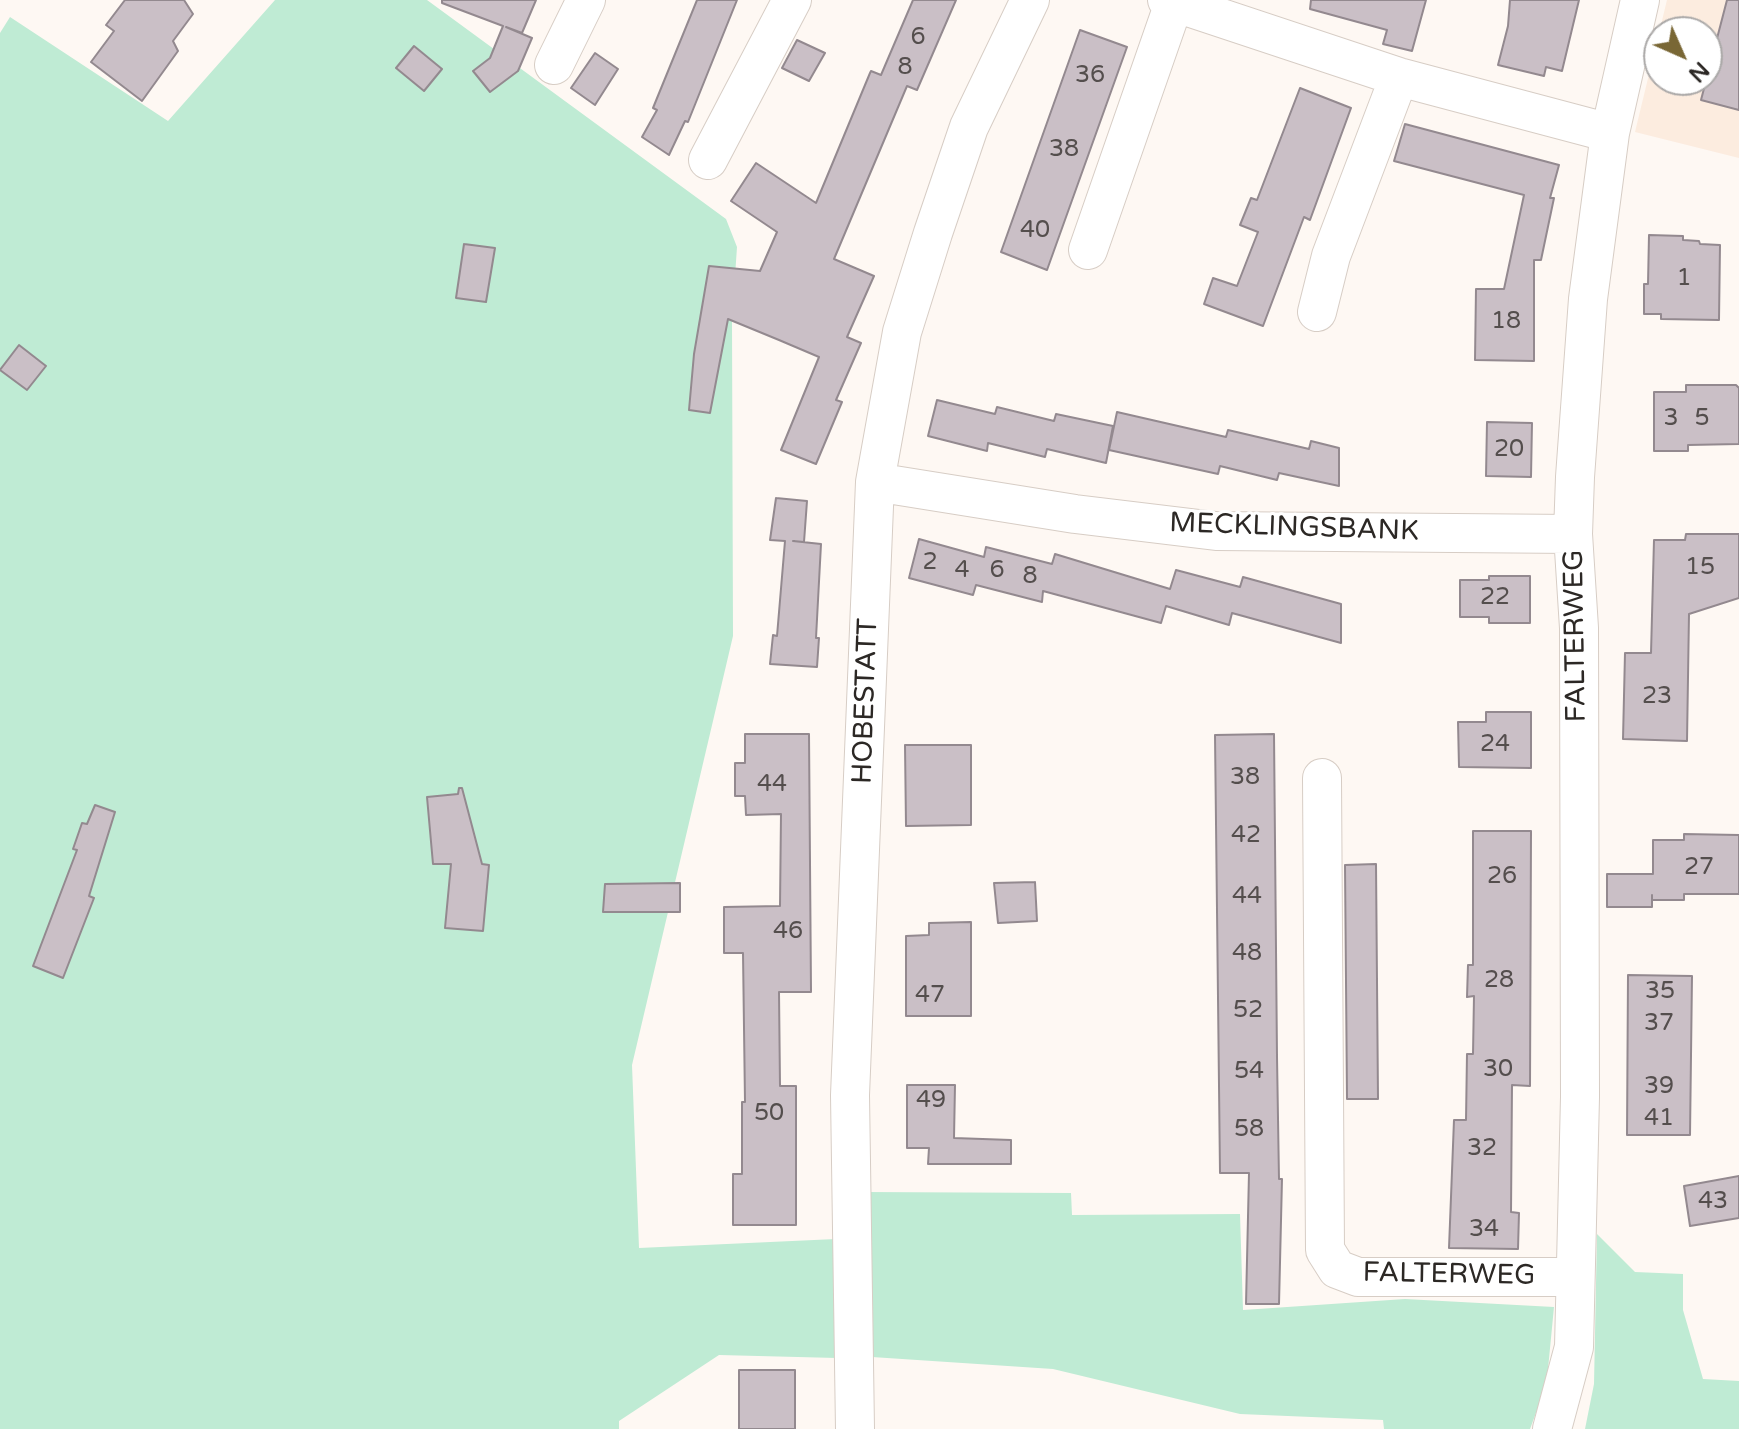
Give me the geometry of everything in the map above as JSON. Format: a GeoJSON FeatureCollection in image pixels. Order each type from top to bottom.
{"type":"FeatureCollection","features":[{"type":"Feature","properties":{"kind":"street"},"geometry":{"type":"LineString","coordinates":[[554,65],[586,0]]}},
{"type":"Feature","properties":{"kind":"street"},"geometry":{"type":"LineString","coordinates":[[708,160],[792,0]]}},
{"type":"Feature","properties":{"kind":"street","name":"HOBESTATT"},"geometry":{"type":"LineString","coordinates":[[855,1429],[850,1095],[875,482],[902,332],[933,233],[969,127],[1030,0]]}},
{"type":"Feature","properties":{"kind":"street","name":"FALTERWEG"},"geometry":{"type":"LineString","coordinates":[[1552,1429],[1574,1347],[1580,1097],[1579,628],[1573,534],[1588,299],[1610,133],[1640,0]]}},
{"type":"Feature","properties":{"kind":"street"},"geometry":{"type":"LineString","coordinates":[[1088,250],[1170,1],[1399,77],[1610,133]]}},
{"type":"Feature","properties":{"kind":"street"},"geometry":{"type":"LineString","coordinates":[[1317,312],[1331,256],[1399,77]]}},
{"type":"Feature","properties":{"kind":"street","name":"MECKLINGSBANK"},"geometry":{"type":"LineString","coordinates":[[875,482],[1075,514],[1216,531],[1573,534]]}},
{"type":"Feature","properties":{"kind":"street","name":"FALTERWEG"},"geometry":{"type":"LineString","coordinates":[[1322,778],[1325,1250],[1337,1269],[1358,1277],[1575,1277]]}},
{"type":"Feature","properties":{"kind":"shaded area"},"geometry":{"type":"Polygon","coordinates":[[[1667,0],[1739,0],[1739,158],[1635,132],[1644,96],[1723,96],[1723,16],[1663,16],[1667,0]]]}},
{"type":"Feature","properties":{"kind":"green space"},"geometry":{"type":"Polygon","coordinates":[[[275,0],[427,0],[726,219],[737,247],[732,320],[733,636],[632,1065],[639,1248],[836,1239],[837,1358],[719,1355],[619,1421],[619,1429],[0,1429],[0,33],[10,17],[168,121],[275,0]]]}},
{"type":"Feature","properties":{"kind":"green space"},"geometry":{"type":"Polygon","coordinates":[[[863,1192],[1071,1193],[1072,1215],[1240,1214],[1243,1310],[1405,1299],[1554,1307],[1548,1369],[1540,1402],[1530,1429],[1384,1429],[1383,1420],[1240,1414],[1053,1369],[872,1357],[863,1192]]]}},
{"type":"Feature","properties":{"kind":"green space"},"geometry":{"type":"Polygon","coordinates":[[[1597,1234],[1635,1272],[1683,1274],[1683,1310],[1703,1379],[1739,1381],[1739,1429],[1585,1429],[1594,1384],[1597,1234]]]}},
{"type":"Feature","properties":{"kind":"building"},"geometry":{"type":"Polygon","coordinates":[[[125,0],[184,0],[193,14],[173,41],[178,51],[142,101],[91,62],[114,31],[106,25],[125,0]]]}},
{"type":"Feature","properties":{"kind":"building"},"geometry":{"type":"Polygon","coordinates":[[[442,0],[536,0],[522,33],[506,27],[532,38],[518,71],[490,92],[473,71],[490,58],[503,26],[442,3],[442,0]]]}},
{"type":"Feature","properties":{"kind":"building"},"geometry":{"type":"Polygon","coordinates":[[[697,0],[737,0],[688,122],[685,121],[669,155],[642,137],[657,110],[653,108],[697,0]]]}},
{"type":"Feature","properties":{"kind":"building"},"geometry":{"type":"Polygon","coordinates":[[[913,0],[956,0],[917,90],[907,86],[834,259],[874,276],[847,337],[861,343],[836,400],[842,402],[816,464],[781,450],[819,357],[728,319],[710,413],[689,410],[694,354],[709,266],[760,271],[777,232],[731,201],[756,163],[816,203],[870,73],[881,75],[913,0]]]}},
{"type":"Feature","properties":{"kind":"building"},"geometry":{"type":"Polygon","coordinates":[[[1311,0],[1426,0],[1412,51],[1383,44],[1387,30],[1310,9],[1311,0]]]}},
{"type":"Feature","properties":{"kind":"building"},"geometry":{"type":"Polygon","coordinates":[[[1510,0],[1579,0],[1562,71],[1546,67],[1544,76],[1498,65],[1508,26],[1510,0]]]}},
{"type":"Feature","properties":{"kind":"building"},"geometry":{"type":"Polygon","coordinates":[[[1727,0],[1739,0],[1739,110],[1701,100],[1702,96],[1723,96],[1723,16],[1727,0]]]}},
{"type":"Feature","properties":{"kind":"building"},"geometry":{"type":"Polygon","coordinates":[[[1080,30],[1127,47],[1047,270],[1001,252],[1080,30]]]}},
{"type":"Feature","properties":{"kind":"building"},"geometry":{"type":"Polygon","coordinates":[[[797,40],[825,53],[809,81],[782,68],[797,40]]]}},
{"type":"Feature","properties":{"kind":"building"},"geometry":{"type":"Polygon","coordinates":[[[414,46],[442,69],[424,91],[396,68],[414,46]]]}},
{"type":"Feature","properties":{"kind":"building"},"geometry":{"type":"Polygon","coordinates":[[[595,53],[618,69],[595,105],[571,88],[595,53]]]}},
{"type":"Feature","properties":{"kind":"building"},"geometry":{"type":"Polygon","coordinates":[[[1300,88],[1351,108],[1310,220],[1304,217],[1263,326],[1204,304],[1213,278],[1237,286],[1258,232],[1240,225],[1251,198],[1257,200],[1300,88]]]}},
{"type":"Feature","properties":{"kind":"building"},"geometry":{"type":"Polygon","coordinates":[[[1405,124],[1559,165],[1550,198],[1554,198],[1541,260],[1534,260],[1534,361],[1475,360],[1476,289],[1504,289],[1524,195],[1394,161],[1405,124]]]}},
{"type":"Feature","properties":{"kind":"building"},"geometry":{"type":"Polygon","coordinates":[[[1649,235],[1683,236],[1683,240],[1720,245],[1719,320],[1661,319],[1661,314],[1644,314],[1649,235]]]}},
{"type":"Feature","properties":{"kind":"building"},"geometry":{"type":"Polygon","coordinates":[[[464,244],[495,248],[486,302],[456,298],[464,244]]]}},
{"type":"Feature","properties":{"kind":"building"},"geometry":{"type":"Polygon","coordinates":[[[19,345],[46,366],[27,390],[0,370],[19,345]]]}},
{"type":"Feature","properties":{"kind":"building"},"geometry":{"type":"Polygon","coordinates":[[[1686,385],[1736,385],[1739,388],[1739,444],[1688,445],[1688,451],[1654,451],[1654,392],[1686,392],[1686,385]]]}},
{"type":"Feature","properties":{"kind":"building"},"geometry":{"type":"Polygon","coordinates":[[[937,400],[995,414],[997,407],[1054,421],[1056,414],[1113,426],[1106,463],[1047,449],[1045,457],[988,443],[987,451],[928,436],[937,400]]]}},
{"type":"Feature","properties":{"kind":"building"},"geometry":{"type":"Polygon","coordinates":[[[1117,412],[1226,437],[1228,430],[1309,449],[1311,441],[1339,448],[1339,486],[1279,473],[1277,480],[1220,466],[1218,474],[1109,450],[1117,412]]]}},
{"type":"Feature","properties":{"kind":"building"},"geometry":{"type":"Polygon","coordinates":[[[1487,422],[1532,423],[1531,477],[1486,476],[1487,422]]]}},
{"type":"Feature","properties":{"kind":"building"},"geometry":{"type":"Polygon","coordinates":[[[776,498],[807,501],[804,542],[793,541],[821,544],[817,667],[770,664],[773,635],[777,636],[785,541],[770,540],[776,498]]]}},
{"type":"Feature","properties":{"kind":"building"},"geometry":{"type":"Polygon","coordinates":[[[1686,534],[1739,534],[1739,598],[1689,614],[1687,741],[1623,739],[1625,653],[1651,653],[1654,540],[1685,540],[1686,534]]]}},
{"type":"Feature","properties":{"kind":"building"},"geometry":{"type":"Polygon","coordinates":[[[919,539],[984,557],[986,547],[1052,564],[1055,554],[1170,589],[1176,570],[1240,587],[1243,577],[1341,604],[1341,643],[1232,613],[1229,625],[1166,606],[1161,623],[1043,591],[1042,602],[976,585],[973,595],[909,578],[919,539]]]}},
{"type":"Feature","properties":{"kind":"building"},"geometry":{"type":"Polygon","coordinates":[[[1489,576],[1530,576],[1530,623],[1489,623],[1489,617],[1460,617],[1460,580],[1489,580],[1489,576]]]}},
{"type":"Feature","properties":{"kind":"building"},"geometry":{"type":"Polygon","coordinates":[[[1486,712],[1531,712],[1531,768],[1459,767],[1458,722],[1486,722],[1486,712]]]}},
{"type":"Feature","properties":{"kind":"building"},"geometry":{"type":"Polygon","coordinates":[[[745,734],[809,734],[811,992],[779,992],[780,1086],[796,1086],[796,1225],[733,1225],[733,1174],[742,1174],[742,1102],[745,1102],[743,953],[724,953],[724,907],[780,906],[781,814],[746,815],[745,796],[735,796],[735,763],[745,763],[745,734]]]}},
{"type":"Feature","properties":{"kind":"building"},"geometry":{"type":"Polygon","coordinates":[[[1274,734],[1279,1179],[1282,1179],[1279,1304],[1246,1304],[1249,1173],[1220,1173],[1215,735],[1274,734]]]}},
{"type":"Feature","properties":{"kind":"building"},"geometry":{"type":"Polygon","coordinates":[[[905,745],[971,745],[971,825],[906,826],[905,745]]]}},
{"type":"Feature","properties":{"kind":"building"},"geometry":{"type":"Polygon","coordinates":[[[459,788],[462,788],[482,864],[489,865],[483,931],[445,928],[451,864],[433,864],[427,797],[458,794],[459,788]]]}},
{"type":"Feature","properties":{"kind":"building"},"geometry":{"type":"Polygon","coordinates":[[[95,805],[115,812],[89,896],[94,898],[63,978],[33,966],[77,850],[73,849],[82,823],[87,824],[95,805]]]}},
{"type":"Feature","properties":{"kind":"building"},"geometry":{"type":"Polygon","coordinates":[[[1473,831],[1531,831],[1530,1086],[1512,1085],[1511,1212],[1519,1213],[1518,1249],[1449,1248],[1454,1120],[1466,1120],[1467,1054],[1473,1054],[1474,996],[1467,997],[1468,965],[1473,965],[1473,831]]]}},
{"type":"Feature","properties":{"kind":"building"},"geometry":{"type":"Polygon","coordinates":[[[1684,834],[1739,835],[1739,894],[1684,894],[1684,900],[1652,900],[1652,907],[1607,907],[1607,874],[1653,874],[1653,840],[1684,840],[1684,834]]]}},
{"type":"Feature","properties":{"kind":"building"},"geometry":{"type":"Polygon","coordinates":[[[1376,864],[1378,1099],[1347,1099],[1345,865],[1376,864]]]}},
{"type":"Feature","properties":{"kind":"building"},"geometry":{"type":"Polygon","coordinates":[[[1035,882],[1037,921],[998,923],[994,883],[1035,882]]]}},
{"type":"Feature","properties":{"kind":"building"},"geometry":{"type":"Polygon","coordinates":[[[680,883],[680,912],[603,912],[605,884],[680,883]]]}},
{"type":"Feature","properties":{"kind":"building"},"geometry":{"type":"Polygon","coordinates":[[[971,922],[971,1016],[906,1016],[906,936],[929,935],[929,923],[971,922]]]}},
{"type":"Feature","properties":{"kind":"building"},"geometry":{"type":"Polygon","coordinates":[[[1628,975],[1692,976],[1690,1135],[1627,1135],[1628,975]]]}},
{"type":"Feature","properties":{"kind":"building"},"geometry":{"type":"Polygon","coordinates":[[[907,1085],[955,1085],[954,1138],[1011,1140],[1011,1164],[928,1164],[929,1148],[907,1148],[907,1085]]]}},
{"type":"Feature","properties":{"kind":"building"},"geometry":{"type":"Polygon","coordinates":[[[1739,1176],[1739,1218],[1690,1226],[1684,1186],[1739,1176]]]}},
{"type":"Feature","properties":{"kind":"building"},"geometry":{"type":"Polygon","coordinates":[[[739,1370],[795,1370],[795,1429],[739,1429],[739,1370]]]}}]}
